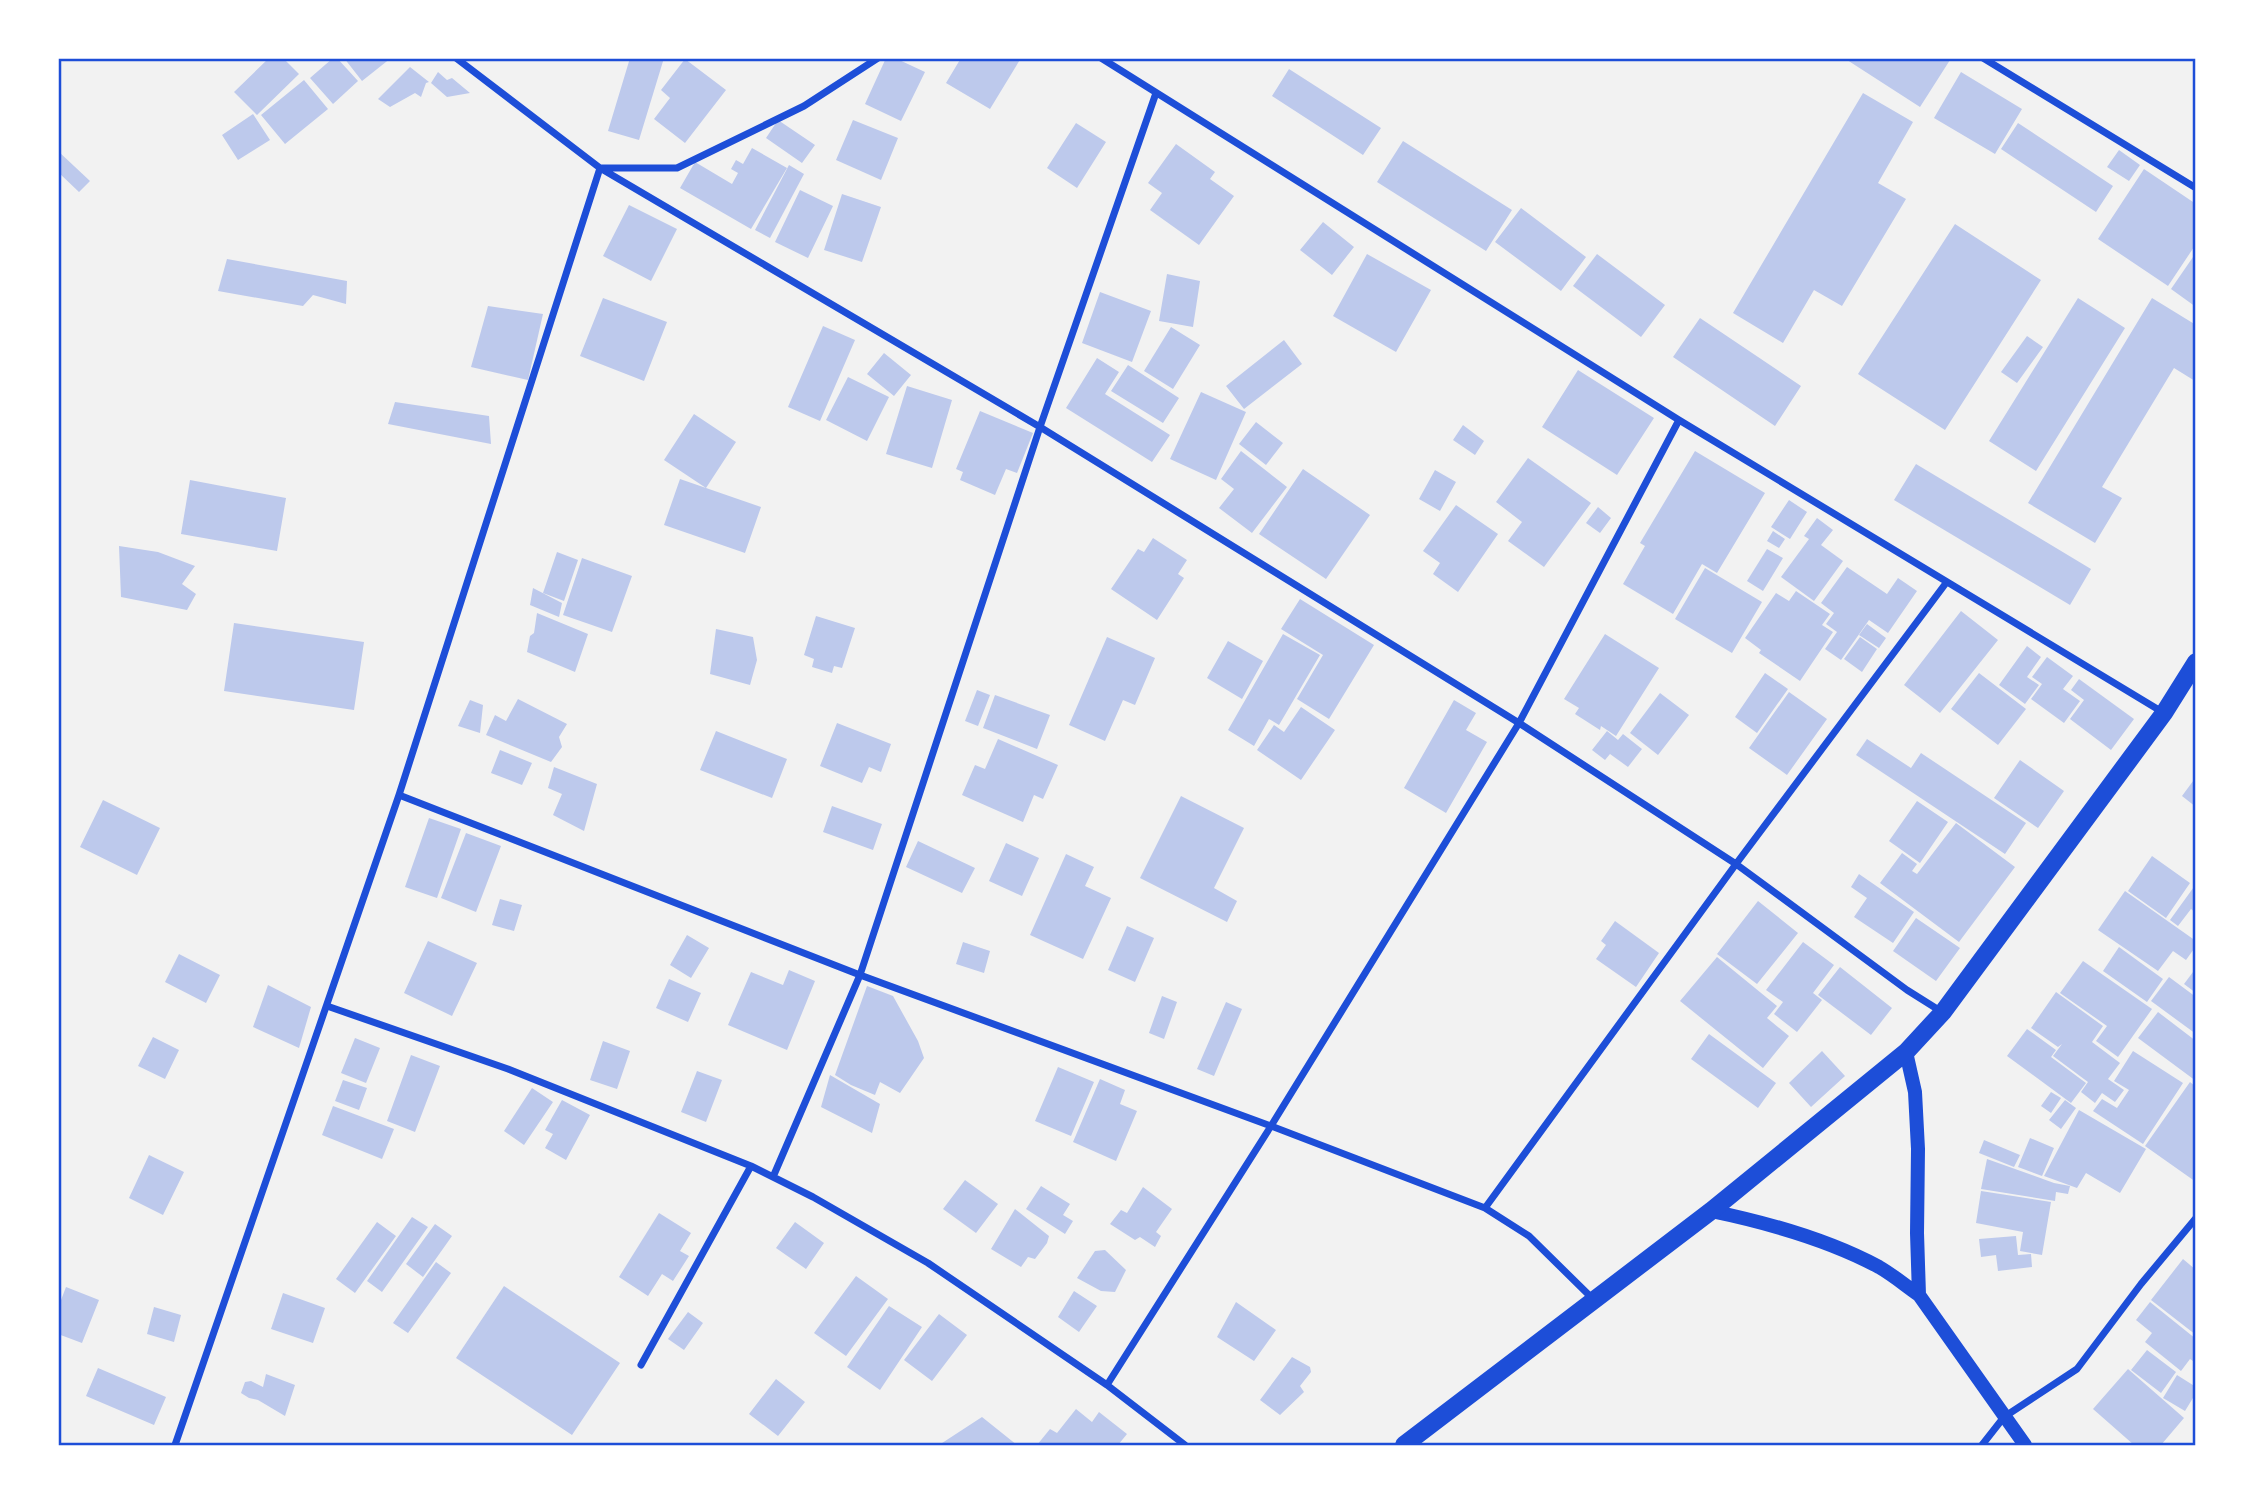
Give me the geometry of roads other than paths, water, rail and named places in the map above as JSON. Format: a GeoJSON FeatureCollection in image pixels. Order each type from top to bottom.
{"type":"FeatureCollection","features":[{"type":"Feature","properties":{"kind":"main road"},"geometry":{"type":"LineString","coordinates":[[1404,1445],[1711,1212],[1906,1052],[1942,1012],[2164,713],[2196,662]]}},
{"type":"Feature","properties":{"kind":"main road"},"geometry":{"type":"LineString","coordinates":[[1906,1052],[1915,1092],[1919,1295]]}},
{"type":"Feature","properties":{"kind":"main road"},"geometry":{"type":"LineString","coordinates":[[1711,1212],[1765,1222],[1825,1242],[1880,1268],[1919,1295],[2025,1445]]}},
{"type":"Feature","properties":{"kind":"street"},"geometry":{"type":"LineString","coordinates":[[456,58],[600,168],[1040,427],[1519,723],[1736,863],[1907,990],[1942,1012]]}},
{"type":"Feature","properties":{"kind":"street"},"geometry":{"type":"LineString","coordinates":[[600,168],[677,168],[804,106],[878,58]]}},
{"type":"Feature","properties":{"kind":"street"},"geometry":{"type":"LineString","coordinates":[[1101,58],[1679,420],[2164,713]]}},
{"type":"Feature","properties":{"kind":"street"},"geometry":{"type":"LineString","coordinates":[[1983,58],[2196,188]]}},
{"type":"Feature","properties":{"kind":"street"},"geometry":{"type":"LineString","coordinates":[[773,1177],[860,975],[1040,427],[1156,93]]}},
{"type":"Feature","properties":{"kind":"street"},"geometry":{"type":"LineString","coordinates":[[175,1445],[399,795],[600,168]]}},
{"type":"Feature","properties":{"kind":"street"},"geometry":{"type":"LineString","coordinates":[[1107,1385],[1271,1126],[1519,723],[1679,420]]}},
{"type":"Feature","properties":{"kind":"street"},"geometry":{"type":"LineString","coordinates":[[1485,1208],[1736,863],[1946,583]]}},
{"type":"Feature","properties":{"kind":"street"},"geometry":{"type":"LineString","coordinates":[[399,795],[860,975],[1485,1208],[1529,1236],[1595,1300]]}},
{"type":"Feature","properties":{"kind":"street"},"geometry":{"type":"LineString","coordinates":[[327,1006],[508,1069],[751,1166],[813,1197],[928,1263],[1107,1385],[1185,1445]]}},
{"type":"Feature","properties":{"kind":"street"},"geometry":{"type":"LineString","coordinates":[[640,1365],[751,1166]]}},
{"type":"Feature","properties":{"kind":"street"},"geometry":{"type":"LineString","coordinates":[[1982,1445],[2004,1417],[2077,1369],[2141,1284],[2196,1218]]}}]}
